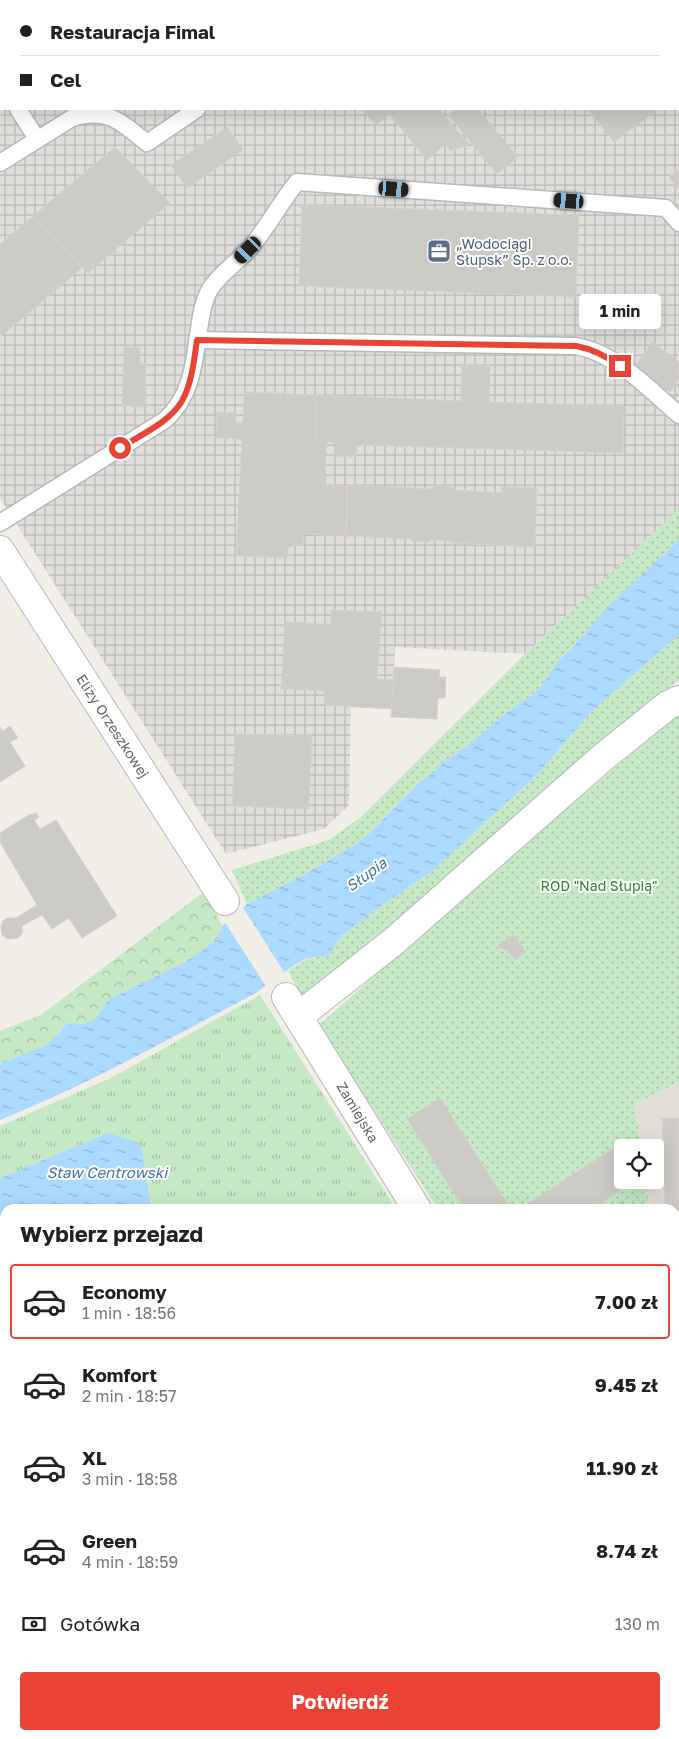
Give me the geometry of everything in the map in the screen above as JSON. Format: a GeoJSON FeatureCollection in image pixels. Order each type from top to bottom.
{"type":"FeatureCollection","features":[{"type":"Feature","properties":{"kind":"street","name":"Elizy Orzeszkowej"},"geometry":{"type":"LineString","coordinates":[[0,550],[225,901]]}},
{"type":"Feature","properties":{"kind":"street","name":"Zamiejska"},"geometry":{"type":"LineString","coordinates":[[414,1204],[293,1007],[393,942],[601,759],[668,705],[679,700]]}},
{"type":"Feature","properties":{"kind":"lane"},"geometry":{"type":"LineString","coordinates":[[19,110],[38,139]]}},
{"type":"Feature","properties":{"kind":"lane"},"geometry":{"type":"LineString","coordinates":[[0,163],[72,118],[96,113],[108,116],[119,121],[147,143],[196,110]]}},
{"type":"Feature","properties":{"kind":"lane"},"geometry":{"type":"LineString","coordinates":[[0,523],[165,420],[175,411],[182,401],[190,382],[203,309],[211,288],[257,239],[297,182],[666,208],[679,224]]}},
{"type":"Feature","properties":{"kind":"lane"},"geometry":{"type":"LineString","coordinates":[[197,340],[576,346],[591,348],[620,366],[679,415]]}},
{"type":"Feature","properties":{"kind":"shaded area","name":"„Wodociągi Słupsk” Sp. z o.o."},"geometry":{"type":"Polygon","coordinates":[[[0,110],[679,110],[679,509],[525,654],[395,647],[392,709],[351,707],[349,805],[324,829],[226,854],[0,498],[0,110]]]}},
{"type":"Feature","properties":{"kind":"shaded area"},"geometry":{"type":"Polygon","coordinates":[[[679,1082],[679,1204],[646,1204],[647,1189],[664,1189],[664,1139],[640,1139],[635,1104],[679,1082]]]}},
{"type":"Feature","properties":{"kind":"green space"},"geometry":{"type":"Polygon","coordinates":[[[679,509],[679,540],[608,606],[571,649],[558,661],[540,688],[506,713],[471,743],[442,763],[434,772],[420,782],[370,833],[356,844],[300,877],[247,904],[232,870],[329,840],[361,817],[525,654],[679,509]]]}},
{"type":"Feature","properties":{"kind":"green space"},"geometry":{"type":"Polygon","coordinates":[[[679,635],[679,680],[645,706],[562,777],[305,1004],[288,971],[309,958],[328,956],[341,937],[374,911],[431,872],[538,774],[590,713],[679,635]]]}},
{"type":"Feature","properties":{"kind":"green space","name":"ROD \"Nad Słupią\""},"geometry":{"type":"Polygon","coordinates":[[[679,714],[679,1082],[635,1104],[640,1139],[614,1139],[614,1189],[647,1189],[646,1204],[435,1204],[319,1025],[496,868],[679,714]]]}},
{"type":"Feature","properties":{"kind":"green space"},"geometry":{"type":"Polygon","coordinates":[[[205,891],[222,926],[217,940],[180,965],[109,999],[93,1021],[67,1026],[43,1048],[0,1064],[0,1031],[41,1015],[205,891]]]}},
{"type":"Feature","properties":{"kind":"green space"},"geometry":{"type":"Polygon","coordinates":[[[260,995],[393,1204],[0,1204],[0,1126],[111,1078],[260,995]]]}},
{"type":"Feature","properties":{"kind":"water","name":"Słupia"},"geometry":{"type":"Polygon","coordinates":[[[679,540],[679,635],[590,713],[538,774],[431,872],[374,911],[341,937],[328,956],[311,957],[302,961],[252,995],[159,1045],[96,1077],[0,1120],[0,1064],[47,1045],[67,1024],[91,1022],[109,999],[180,965],[217,940],[222,926],[247,904],[300,877],[356,844],[370,833],[420,782],[434,772],[442,763],[471,743],[506,713],[540,688],[558,661],[571,649],[608,606],[679,540]]]}},
{"type":"Feature","properties":{"kind":"water","name":"Staw Centrowski"},"geometry":{"type":"Polygon","coordinates":[[[109,1133],[141,1144],[150,1204],[0,1204],[0,1178],[109,1133]]]}},
{"type":"Feature","properties":{"kind":"pier"},"geometry":{"type":"Polygon","coordinates":[[[242,906],[286,975],[267,988],[224,921],[242,906]]]}},
{"type":"Feature","properties":{"kind":"building"},"geometry":{"type":"Polygon","coordinates":[[[363,110],[440,110],[469,144],[451,151],[445,144],[427,160],[389,114],[376,125],[363,110]]]}},
{"type":"Feature","properties":{"kind":"building"},"geometry":{"type":"Polygon","coordinates":[[[454,110],[479,110],[518,157],[497,174],[448,115],[454,110]]]}},
{"type":"Feature","properties":{"kind":"building"},"geometry":{"type":"Polygon","coordinates":[[[588,110],[657,110],[614,142],[588,110]]]}},
{"type":"Feature","properties":{"kind":"building"},"geometry":{"type":"Polygon","coordinates":[[[227,127],[243,150],[187,188],[171,165],[227,127]]]}},
{"type":"Feature","properties":{"kind":"building"},"geometry":{"type":"Polygon","coordinates":[[[115,147],[170,203],[88,273],[33,216],[115,147]]]}},
{"type":"Feature","properties":{"kind":"building"},"geometry":{"type":"Polygon","coordinates":[[[679,169],[679,190],[669,177],[679,169]]]}},
{"type":"Feature","properties":{"kind":"building"},"geometry":{"type":"Polygon","coordinates":[[[302,205],[579,215],[576,297],[299,286],[302,205]]]}},
{"type":"Feature","properties":{"kind":"building"},"geometry":{"type":"Polygon","coordinates":[[[33,216],[82,268],[0,337],[0,244],[33,216]]]}},
{"type":"Feature","properties":{"kind":"building"},"geometry":{"type":"Polygon","coordinates":[[[653,342],[679,362],[679,379],[670,392],[635,366],[653,342]]]}},
{"type":"Feature","properties":{"kind":"building"},"geometry":{"type":"Polygon","coordinates":[[[124,347],[140,348],[140,364],[146,364],[144,407],[122,406],[124,347]]]}},
{"type":"Feature","properties":{"kind":"building"},"geometry":{"type":"Polygon","coordinates":[[[462,365],[490,366],[489,402],[624,406],[623,453],[357,445],[357,457],[336,456],[336,443],[315,441],[316,395],[461,401],[462,365]]]}},
{"type":"Feature","properties":{"kind":"building"},"geometry":{"type":"Polygon","coordinates":[[[244,392],[316,395],[315,441],[327,442],[324,485],[347,486],[346,536],[303,534],[304,544],[288,547],[288,558],[236,556],[242,439],[216,438],[217,412],[236,413],[236,423],[243,423],[244,392]]]}},
{"type":"Feature","properties":{"kind":"building"},"geometry":{"type":"Polygon","coordinates":[[[348,485],[430,489],[441,485],[455,490],[502,493],[502,487],[537,488],[535,547],[451,543],[451,541],[412,541],[412,539],[395,538],[393,541],[393,538],[371,537],[370,540],[370,537],[348,536],[346,538],[348,485]]]}},
{"type":"Feature","properties":{"kind":"building"},"geometry":{"type":"Polygon","coordinates":[[[331,610],[382,612],[377,679],[394,680],[392,709],[325,705],[326,691],[281,689],[285,622],[330,624],[331,610]]]}},
{"type":"Feature","properties":{"kind":"building"},"geometry":{"type":"Polygon","coordinates":[[[394,667],[440,670],[439,677],[446,677],[445,698],[438,698],[437,719],[391,717],[394,667]]]}},
{"type":"Feature","properties":{"kind":"building"},"geometry":{"type":"Polygon","coordinates":[[[10,726],[18,738],[10,742],[25,766],[0,782],[0,727],[3,731],[10,726]]]}},
{"type":"Feature","properties":{"kind":"building"},"geometry":{"type":"Polygon","coordinates":[[[235,734],[312,736],[309,809],[232,806],[235,734]]]}},
{"type":"Feature","properties":{"kind":"building"},"geometry":{"type":"Polygon","coordinates":[[[36,813],[39,817],[34,820],[40,829],[56,820],[117,916],[82,938],[69,918],[52,929],[42,915],[22,926],[22,934],[18,938],[8,939],[2,935],[1,926],[3,921],[7,918],[16,918],[37,905],[0,842],[0,833],[30,814],[36,813]]]}},
{"type":"Feature","properties":{"kind":"building"},"geometry":{"type":"Polygon","coordinates":[[[514,935],[526,952],[515,960],[509,952],[497,946],[514,935]]]}},
{"type":"Feature","properties":{"kind":"building"},"geometry":{"type":"Polygon","coordinates":[[[440,1098],[508,1204],[461,1204],[407,1119],[440,1098]]]}},
{"type":"Feature","properties":{"kind":"building"},"geometry":{"type":"Polygon","coordinates":[[[679,1118],[679,1204],[665,1204],[662,1119],[679,1118]]]}},
{"type":"Feature","properties":{"kind":"building"},"geometry":{"type":"Polygon","coordinates":[[[614,1148],[614,1189],[622,1189],[600,1204],[527,1204],[614,1148]]]}},
{"type":"Feature","properties":{"kind":"place","name":"„Wodociągi Słupsk” Sp. z o.o."},"geometry":{"type":"Point","coordinates":[439,251]}},
{"type":"Feature","properties":{"kind":"route"},"geometry":{"type":"LineString","coordinates":[[120,448],[165,420],[175,411],[182,401],[190,382],[197,340],[576,346],[591,348],[620,366]]}}]}
